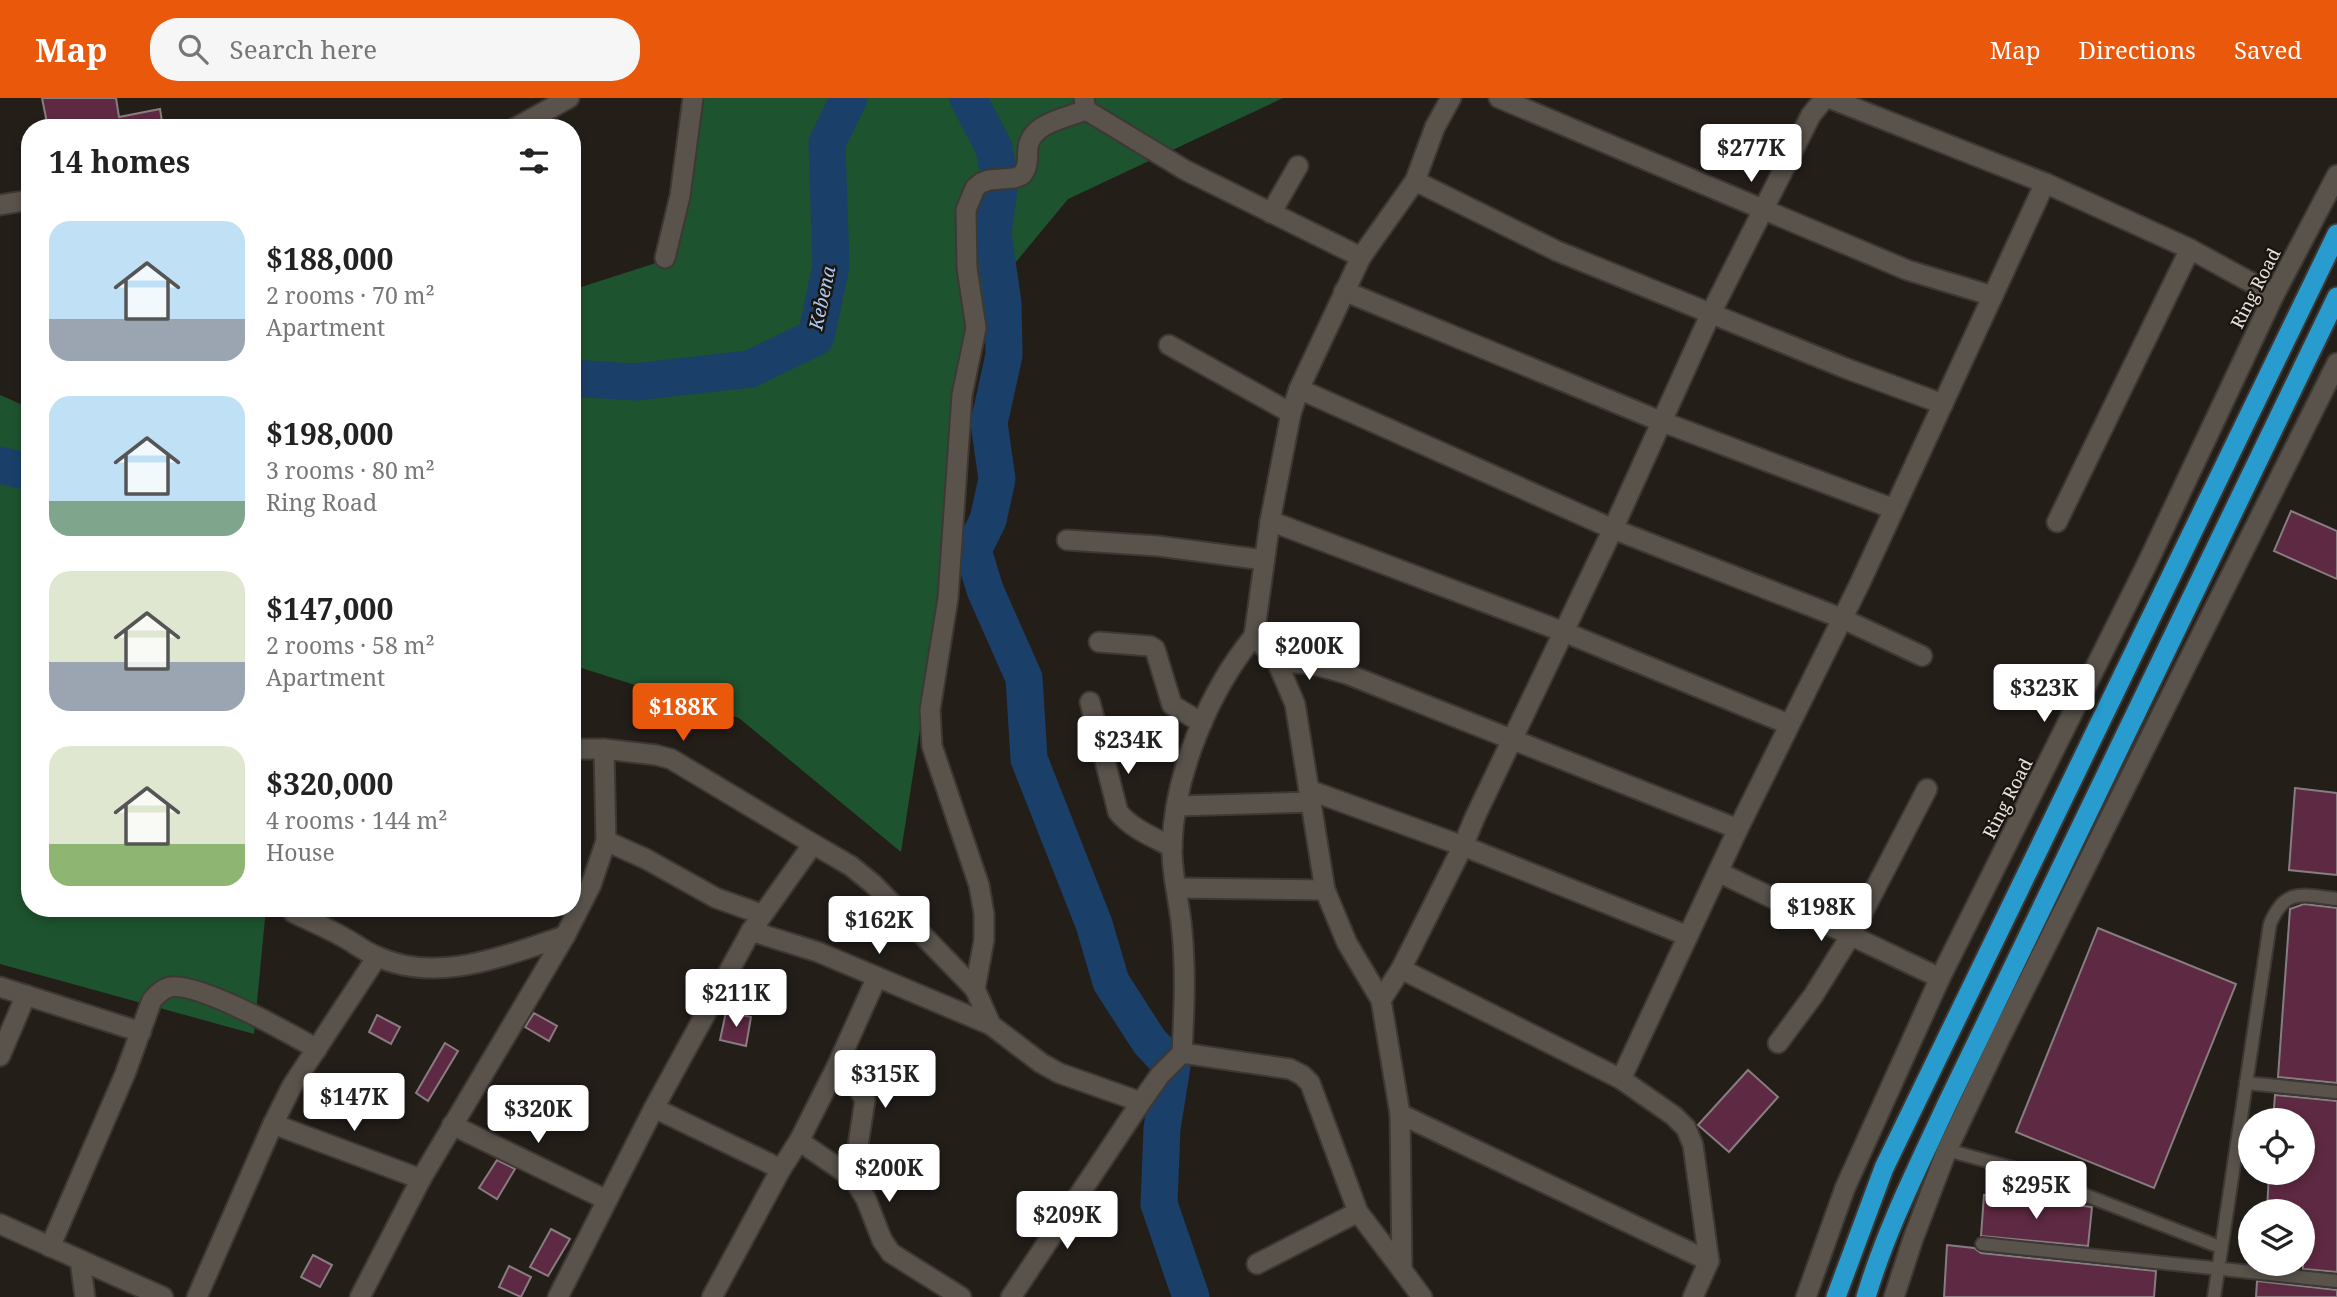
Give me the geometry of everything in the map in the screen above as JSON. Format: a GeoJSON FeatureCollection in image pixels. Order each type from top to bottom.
{"type":"FeatureCollection","features":[{"type":"Feature","properties":{"kind":"highway"},"geometry":{"type":"LineString","coordinates":[[1836,1297],[1884,1168],[2337,234]]}},
{"type":"Feature","properties":{"kind":"highway"},"geometry":{"type":"LineString","coordinates":[[1866,1297],[1910,1184],[1941,1116],[2337,297]]}},
{"type":"Feature","properties":{"kind":"street"},"geometry":{"type":"LineString","coordinates":[[531,119],[569,98]]}},
{"type":"Feature","properties":{"kind":"street"},"geometry":{"type":"LineString","coordinates":[[665,258],[680,196],[693,98]]}},
{"type":"Feature","properties":{"kind":"street"},"geometry":{"type":"LineString","coordinates":[[1011,1297],[1141,1102],[1160,1075],[1179,1057],[1186,970],[1172,847],[1186,769],[1202,723],[1233,662],[1254,636],[1270,521],[1298,389],[1362,257],[1415,181],[1435,127],[1451,98]]}},
{"type":"Feature","properties":{"kind":"street"},"geometry":{"type":"LineString","coordinates":[[1499,98],[1907,270],[1993,296]]}},
{"type":"Feature","properties":{"kind":"street"},"geometry":{"type":"LineString","coordinates":[[1381,1000],[1401,970],[1463,846],[1613,529],[1711,313],[1811,115],[1827,98],[2045,183],[2190,249],[2274,295]]}},
{"type":"Feature","properties":{"kind":"street"},"geometry":{"type":"LineString","coordinates":[[975,989],[984,940],[984,914],[979,885],[932,746],[930,710],[948,598],[962,395],[976,328],[967,268],[966,210],[975,188],[989,180],[1022,175],[1026,170],[1030,140],[1034,131],[1085,104],[1185,170],[1362,257]]}},
{"type":"Feature","properties":{"kind":"street"},"geometry":{"type":"LineString","coordinates":[[1271,213],[1298,166]]}},
{"type":"Feature","properties":{"kind":"street","name":"Ring Road"},"geometry":{"type":"LineString","coordinates":[[1807,1297],[1845,1188],[1940,978],[2141,577],[2274,295],[2337,175]]}},
{"type":"Feature","properties":{"kind":"street"},"geometry":{"type":"LineString","coordinates":[[1415,181],[1557,251],[1845,368],[1943,404]]}},
{"type":"Feature","properties":{"kind":"street"},"geometry":{"type":"LineString","coordinates":[[1621,1079],[1788,724],[1894,509],[2045,183]]}},
{"type":"Feature","properties":{"kind":"street"},"geometry":{"type":"LineString","coordinates":[[0,205],[21,202]]}},
{"type":"Feature","properties":{"kind":"street"},"geometry":{"type":"LineString","coordinates":[[2057,522],[2190,249]]}},
{"type":"Feature","properties":{"kind":"street"},"geometry":{"type":"LineString","coordinates":[[1344,291],[1660,421],[1894,509]]}},
{"type":"Feature","properties":{"kind":"street"},"geometry":{"type":"LineString","coordinates":[[1169,345],[1291,413]]}},
{"type":"Feature","properties":{"kind":"street"},"geometry":{"type":"LineString","coordinates":[[1894,1297],[1947,1150],[2000,1038],[2337,363]]}},
{"type":"Feature","properties":{"kind":"street"},"geometry":{"type":"LineString","coordinates":[[1298,389],[1613,529],[1841,618],[1922,656]]}},
{"type":"Feature","properties":{"kind":"street"},"geometry":{"type":"LineString","coordinates":[[1270,521],[1564,632],[1788,724]]}},
{"type":"Feature","properties":{"kind":"street"},"geometry":{"type":"LineString","coordinates":[[1067,540],[1157,546],[1264,560]]}},
{"type":"Feature","properties":{"kind":"street"},"geometry":{"type":"LineString","coordinates":[[1254,636],[1278,662],[1295,704],[1325,890],[1347,943],[1381,1000],[1400,1114],[1402,1270]]}},
{"type":"Feature","properties":{"kind":"street"},"geometry":{"type":"LineString","coordinates":[[1099,642],[1150,646],[1155,649],[1172,705],[1202,723]]}},
{"type":"Feature","properties":{"kind":"street"},"geometry":{"type":"LineString","coordinates":[[1278,662],[1312,664],[1347,674],[1738,829]]}},
{"type":"Feature","properties":{"kind":"street"},"geometry":{"type":"LineString","coordinates":[[1090,702],[1118,812],[1140,830],[1172,847]]}},
{"type":"Feature","properties":{"kind":"street"},"geometry":{"type":"LineString","coordinates":[[581,749],[604,749],[671,759],[851,866],[873,884],[975,989],[991,1025]]}},
{"type":"Feature","properties":{"kind":"street"},"geometry":{"type":"LineString","coordinates":[[581,905],[591,885],[606,841],[604,749]]}},
{"type":"Feature","properties":{"kind":"street"},"geometry":{"type":"LineString","coordinates":[[1778,1043],[1813,996],[1851,935],[1927,789]]}},
{"type":"Feature","properties":{"kind":"street"},"geometry":{"type":"LineString","coordinates":[[1178,806],[1310,796],[1463,846],[1688,936]]}},
{"type":"Feature","properties":{"kind":"street"},"geometry":{"type":"LineString","coordinates":[[606,841],[646,859],[756,923],[991,1025],[1041,1063],[1059,1073],[1141,1102]]}},
{"type":"Feature","properties":{"kind":"street"},"geometry":{"type":"LineString","coordinates":[[558,1297],[654,1108],[756,923],[813,844]]}},
{"type":"Feature","properties":{"kind":"street"},"geometry":{"type":"LineString","coordinates":[[1718,872],[1940,978]]}},
{"type":"Feature","properties":{"kind":"street"},"geometry":{"type":"LineString","coordinates":[[1177,888],[1325,890]]}},
{"type":"Feature","properties":{"kind":"street"},"geometry":{"type":"LineString","coordinates":[[302,917],[377,957],[438,969],[459,967],[565,936]]}},
{"type":"Feature","properties":{"kind":"street"},"geometry":{"type":"LineString","coordinates":[[360,1297],[421,1179],[575,917]]}},
{"type":"Feature","properties":{"kind":"street"},"geometry":{"type":"LineString","coordinates":[[197,1297],[292,1086],[377,957]]}},
{"type":"Feature","properties":{"kind":"street"},"geometry":{"type":"LineString","coordinates":[[1401,970],[1621,1079],[1674,1116],[1686,1128],[1693,1145],[1709,1261],[1693,1297]]}},
{"type":"Feature","properties":{"kind":"street"},"geometry":{"type":"LineString","coordinates":[[712,1297],[799,1141],[877,977]]}},
{"type":"Feature","properties":{"kind":"street"},"geometry":{"type":"LineString","coordinates":[[0,987],[141,1032]]}},
{"type":"Feature","properties":{"kind":"street"},"geometry":{"type":"LineString","coordinates":[[50,1247],[152,1000],[159,992],[169,987],[183,988],[243,1010],[317,1049]]}},
{"type":"Feature","properties":{"kind":"street"},"geometry":{"type":"LineString","coordinates":[[0,1056],[26,995]]}},
{"type":"Feature","properties":{"kind":"street"},"geometry":{"type":"LineString","coordinates":[[1179,1057],[1290,1069],[1302,1075],[1310,1083],[1358,1212],[1422,1297]]}},
{"type":"Feature","properties":{"kind":"street"},"geometry":{"type":"LineString","coordinates":[[836,1068],[854,1081],[865,1100],[853,1178]]}},
{"type":"Feature","properties":{"kind":"street"},"geometry":{"type":"LineString","coordinates":[[654,1108],[781,1169]]}},
{"type":"Feature","properties":{"kind":"street"},"geometry":{"type":"LineString","coordinates":[[1400,1114],[1709,1261]]}},
{"type":"Feature","properties":{"kind":"street"},"geometry":{"type":"LineString","coordinates":[[273,1124],[421,1179]]}},
{"type":"Feature","properties":{"kind":"street"},"geometry":{"type":"LineString","coordinates":[[453,1125],[607,1200]]}},
{"type":"Feature","properties":{"kind":"street"},"geometry":{"type":"LineString","coordinates":[[799,1141],[853,1178],[866,1199],[882,1240],[891,1253],[961,1297]]}},
{"type":"Feature","properties":{"kind":"street"},"geometry":{"type":"LineString","coordinates":[[1257,1264],[1358,1212]]}},
{"type":"Feature","properties":{"kind":"street"},"geometry":{"type":"LineString","coordinates":[[0,1224],[163,1297]]}},
{"type":"Feature","properties":{"kind":"street"},"geometry":{"type":"LineString","coordinates":[[80,1260],[85,1297]]}},
{"type":"Feature","properties":{"kind":"lane"},"geometry":{"type":"LineString","coordinates":[[2214,1297],[2270,924],[2285,899],[2302,895],[2337,899]]}},
{"type":"Feature","properties":{"kind":"lane"},"geometry":{"type":"LineString","coordinates":[[2246,1083],[2337,1092]]}},
{"type":"Feature","properties":{"kind":"lane"},"geometry":{"type":"LineString","coordinates":[[1947,1150],[2020,1170],[2220,1247]]}},
{"type":"Feature","properties":{"kind":"lane"},"geometry":{"type":"LineString","coordinates":[[1982,1244],[2337,1281]]}},
{"type":"Feature","properties":{"kind":"green space"},"geometry":{"type":"Polygon","coordinates":[[[703,98],[1283,98],[1068,199],[987,297],[901,852],[739,718],[581,668],[581,287],[659,262],[703,98]]]}},
{"type":"Feature","properties":{"kind":"green space"},"geometry":{"type":"Polygon","coordinates":[[[0,395],[21,404],[21,917],[265,917],[254,1034],[0,964],[0,395]]]}},
{"type":"Feature","properties":{"kind":"building"},"geometry":{"type":"Polygon","coordinates":[[[42,98],[116,98],[119,117],[160,109],[162,119],[46,119],[42,98]]]}},
{"type":"Feature","properties":{"kind":"building"},"geometry":{"type":"Polygon","coordinates":[[[2291,511],[2337,531],[2337,579],[2274,551],[2291,511]]]}},
{"type":"Feature","properties":{"kind":"building"},"geometry":{"type":"Polygon","coordinates":[[[2295,788],[2337,793],[2337,875],[2289,870],[2295,788]]]}},
{"type":"Feature","properties":{"kind":"building"},"geometry":{"type":"Polygon","coordinates":[[[2304,904],[2337,908],[2337,1083],[2278,1077],[2290,909],[2304,904]]]}},
{"type":"Feature","properties":{"kind":"building"},"geometry":{"type":"Polygon","coordinates":[[[2098,928],[2236,984],[2154,1188],[2016,1132],[2098,928]]]}},
{"type":"Feature","properties":{"kind":"building"},"geometry":{"type":"Polygon","coordinates":[[[726,1012],[751,1017],[746,1046],[720,1040],[726,1012]]]}},
{"type":"Feature","properties":{"kind":"building"},"geometry":{"type":"Polygon","coordinates":[[[534,1013],[557,1026],[549,1041],[525,1027],[534,1013]]]}},
{"type":"Feature","properties":{"kind":"building"},"geometry":{"type":"Polygon","coordinates":[[[377,1015],[400,1027],[391,1044],[369,1032],[377,1015]]]}},
{"type":"Feature","properties":{"kind":"building"},"geometry":{"type":"Polygon","coordinates":[[[445,1043],[458,1051],[428,1101],[416,1093],[445,1043]]]}},
{"type":"Feature","properties":{"kind":"building"},"geometry":{"type":"Polygon","coordinates":[[[1748,1070],[1778,1097],[1729,1152],[1698,1125],[1748,1070]]]}},
{"type":"Feature","properties":{"kind":"building"},"geometry":{"type":"Polygon","coordinates":[[[2275,1095],[2337,1101],[2337,1272],[2315,1270],[2315,1199],[2268,1199],[2268,1185],[2315,1185],[2315,1108],[2274,1108],[2275,1095]]]}},
{"type":"Feature","properties":{"kind":"building"},"geometry":{"type":"Polygon","coordinates":[[[497,1160],[515,1169],[497,1199],[479,1188],[497,1160]]]}},
{"type":"Feature","properties":{"kind":"building"},"geometry":{"type":"Polygon","coordinates":[[[1984,1195],[2092,1207],[2088,1246],[1981,1236],[1984,1195]]]}},
{"type":"Feature","properties":{"kind":"building"},"geometry":{"type":"Polygon","coordinates":[[[551,1229],[570,1239],[548,1276],[530,1267],[551,1229]]]}},
{"type":"Feature","properties":{"kind":"building"},"geometry":{"type":"Polygon","coordinates":[[[1947,1245],[1974,1248],[1981,1253],[2156,1271],[2154,1297],[1944,1297],[1947,1245]]]}},
{"type":"Feature","properties":{"kind":"building"},"geometry":{"type":"Polygon","coordinates":[[[313,1255],[332,1265],[320,1287],[301,1277],[313,1255]]]}},
{"type":"Feature","properties":{"kind":"building"},"geometry":{"type":"Polygon","coordinates":[[[509,1266],[531,1277],[521,1297],[499,1287],[509,1266]]]}},
{"type":"Feature","properties":{"kind":"building"},"geometry":{"type":"Polygon","coordinates":[[[2257,1281],[2337,1290],[2337,1297],[2256,1297],[2257,1281]]]}},
{"type":"Feature","properties":{"kind":"waterway","name":"Kebena"},"geometry":{"type":"LineString","coordinates":[[581,379],[635,382],[750,369],[816,337],[831,266],[827,143],[849,98]]}},
{"type":"Feature","properties":{"kind":"waterway"},"geometry":{"type":"LineString","coordinates":[[968,98],[994,148],[1000,182],[993,234],[1003,303],[1004,355],[989,423],[997,479],[988,520],[973,550],[985,590],[1024,678],[1029,759],[1094,924],[1111,982],[1149,1041],[1172,1066],[1162,1128],[1159,1204],[1191,1297]]}},
{"type":"Feature","properties":{"kind":"waterway","name":"Kebena"},"geometry":{"type":"LineString","coordinates":[[0,465],[21,470]]}}]}
